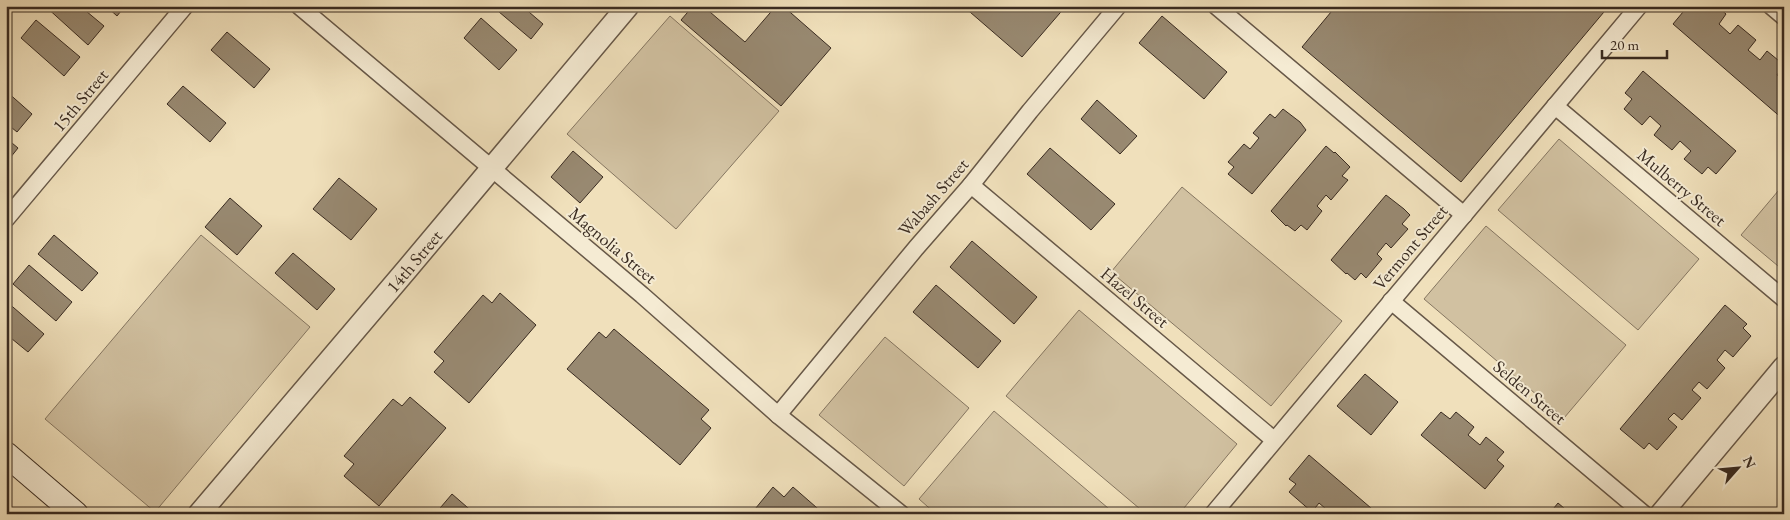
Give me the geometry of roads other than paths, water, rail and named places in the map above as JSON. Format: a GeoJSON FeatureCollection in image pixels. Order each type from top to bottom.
{"type":"FeatureCollection","features":[{"type":"Feature","properties":{"kind":"main road"},"geometry":{"type":"LineString","coordinates":[[6,454],[76,514]]}},
{"type":"Feature","properties":{"kind":"street","name":"15th Street"},"geometry":{"type":"LineString","coordinates":[[6,219],[184,6]]}},
{"type":"Feature","properties":{"kind":"street","name":"Magnolia Street"},"geometry":{"type":"LineString","coordinates":[[299,6],[642,295],[778,415],[901,514]]}},
{"type":"Feature","properties":{"kind":"street","name":"14th Street"},"geometry":{"type":"LineString","coordinates":[[198,514],[628,6]]}},
{"type":"Feature","properties":{"kind":"street","name":"Wabash Street"},"geometry":{"type":"LineString","coordinates":[[778,415],[1118,6]]}},
{"type":"Feature","properties":{"kind":"street"},"geometry":{"type":"LineString","coordinates":[[1216,6],[1464,215]]}},
{"type":"Feature","properties":{"kind":"street","name":"Vermont Street"},"geometry":{"type":"LineString","coordinates":[[1222,510],[1274,440],[1638,6]]}},
{"type":"Feature","properties":{"kind":"street"},"geometry":{"type":"LineString","coordinates":[[1771,6],[1784,17]]}},
{"type":"Feature","properties":{"kind":"street","name":"Mulberry Street"},"geometry":{"type":"LineString","coordinates":[[1555,106],[1784,299]]}},
{"type":"Feature","properties":{"kind":"street","name":"Hazel Street"},"geometry":{"type":"LineString","coordinates":[[971,185],[1274,440]]}},
{"type":"Feature","properties":{"kind":"street","name":"Selden Street"},"geometry":{"type":"LineString","coordinates":[[1391,301],[1644,514]]}},
{"type":"Feature","properties":{"kind":"street"},"geometry":{"type":"LineString","coordinates":[[1661,514],[1784,367]]}}]}
